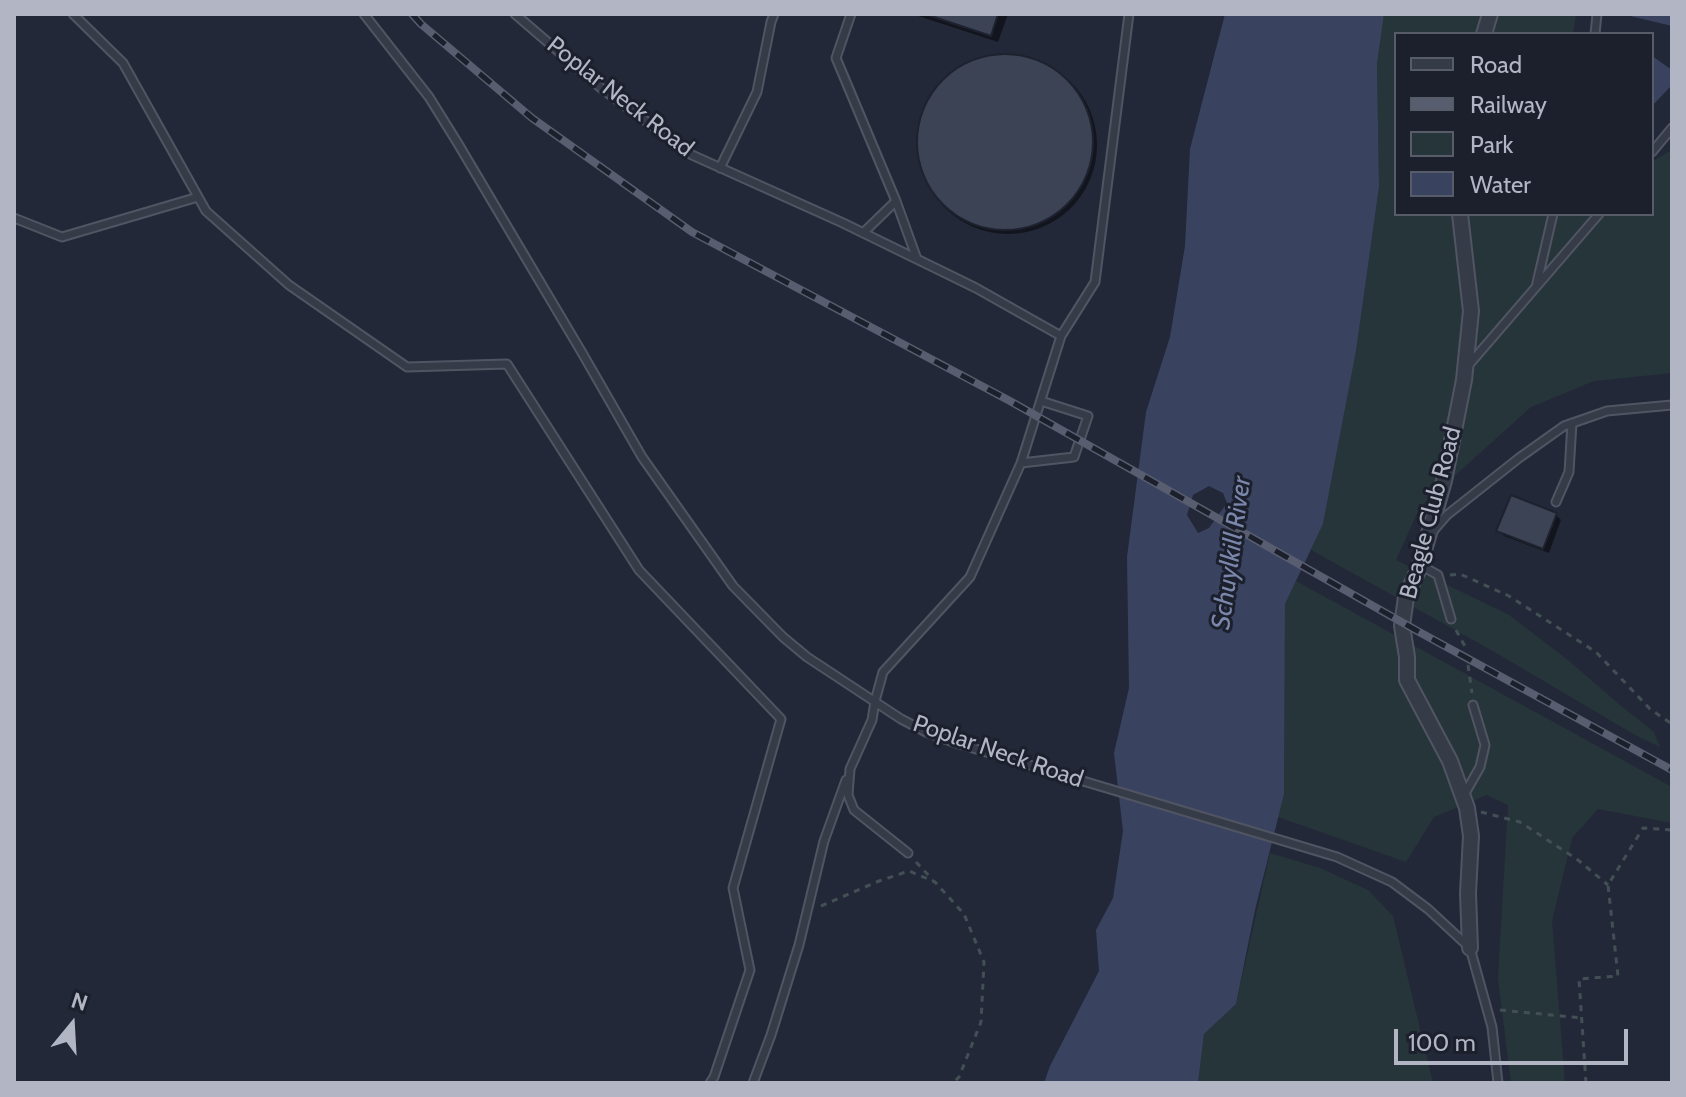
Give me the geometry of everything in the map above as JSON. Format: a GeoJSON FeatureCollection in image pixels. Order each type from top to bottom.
{"type":"FeatureCollection","features":[{"type":"Feature","properties":{"kind":"street","name":"Beagle Club Road"},"geometry":{"type":"LineString","coordinates":[[1460,216],[1471,311],[1465,368],[1452,447],[1420,565],[1406,597],[1402,626],[1407,680],[1450,761],[1465,802],[1471,836],[1468,893],[1470,948]]}},
{"type":"Feature","properties":{"kind":"lane"},"geometry":{"type":"LineString","coordinates":[[73,14],[123,63],[206,211],[289,285],[407,367],[507,364],[639,570],[781,719],[733,888],[750,970],[710,1083]]}},
{"type":"Feature","properties":{"kind":"lane","name":"Poplar Neck Road"},"geometry":{"type":"LineString","coordinates":[[364,14],[436,108],[630,438],[716,564],[752,608],[783,637],[807,657],[926,732],[1337,857],[1392,882],[1428,909],[1470,948]]}},
{"type":"Feature","properties":{"kind":"lane","name":"Poplar Neck Road"},"geometry":{"type":"LineString","coordinates":[[515,14],[601,88],[692,155],[917,259],[1061,336]]}},
{"type":"Feature","properties":{"kind":"lane"},"geometry":{"type":"LineString","coordinates":[[720,168],[757,92],[774,14]]}},
{"type":"Feature","properties":{"kind":"lane"},"geometry":{"type":"LineString","coordinates":[[851,14],[836,58],[917,259]]}},
{"type":"Feature","properties":{"kind":"lane"},"geometry":{"type":"LineString","coordinates":[[753,1083],[799,945],[824,841],[872,720],[883,672],[970,577],[1021,463],[1061,336],[1095,282],[1129,14]]}},
{"type":"Feature","properties":{"kind":"lane"},"geometry":{"type":"LineString","coordinates":[[1654,150],[1672,128]]}},
{"type":"Feature","properties":{"kind":"lane"},"geometry":{"type":"LineString","coordinates":[[14,218],[62,237],[198,197]]}},
{"type":"Feature","properties":{"kind":"lane"},"geometry":{"type":"LineString","coordinates":[[863,233],[896,201]]}},
{"type":"Feature","properties":{"kind":"lane"},"geometry":{"type":"LineString","coordinates":[[1536,289],[1553,216]]}},
{"type":"Feature","properties":{"kind":"lane"},"geometry":{"type":"LineString","coordinates":[[1465,368],[1597,216]]}},
{"type":"Feature","properties":{"kind":"lane"},"geometry":{"type":"LineString","coordinates":[[1021,463],[1074,457],[1088,416],[1041,401]]}},
{"type":"Feature","properties":{"kind":"lane"},"geometry":{"type":"LineString","coordinates":[[1428,536],[1447,515],[1564,426],[1607,411],[1672,405]]}},
{"type":"Feature","properties":{"kind":"lane"},"geometry":{"type":"LineString","coordinates":[[1556,502],[1569,472],[1572,423]]}},
{"type":"Feature","properties":{"kind":"lane"},"geometry":{"type":"LineString","coordinates":[[1420,565],[1438,575],[1451,619]]}},
{"type":"Feature","properties":{"kind":"lane"},"geometry":{"type":"LineString","coordinates":[[1465,802],[1480,767],[1485,745],[1473,705]]}},
{"type":"Feature","properties":{"kind":"lane"},"geometry":{"type":"LineString","coordinates":[[850,769],[848,795],[854,810],[908,853]]}},
{"type":"Feature","properties":{"kind":"lane","name":"Beagle Club Road"},"geometry":{"type":"LineString","coordinates":[[1470,948],[1492,1027],[1498,1083]]}},
{"type":"Feature","properties":{"kind":"path"},"geometry":{"type":"LineString","coordinates":[[1438,575],[1460,574],[1509,596],[1596,652],[1650,709],[1672,724]]}},
{"type":"Feature","properties":{"kind":"path"},"geometry":{"type":"LineString","coordinates":[[1451,619],[1467,650]]}},
{"type":"Feature","properties":{"kind":"path"},"geometry":{"type":"LineString","coordinates":[[1468,665],[1473,705]]}},
{"type":"Feature","properties":{"kind":"path"},"geometry":{"type":"LineString","coordinates":[[1465,802],[1520,822],[1578,860],[1608,885]]}},
{"type":"Feature","properties":{"kind":"path"},"geometry":{"type":"LineString","coordinates":[[1586,1083],[1579,979],[1618,976],[1608,885],[1643,828],[1672,830]]}},
{"type":"Feature","properties":{"kind":"path"},"geometry":{"type":"LineString","coordinates":[[908,853],[964,914],[984,962],[981,1022],[959,1077],[953,1083]]}},
{"type":"Feature","properties":{"kind":"path"},"geometry":{"type":"LineString","coordinates":[[806,913],[835,898],[909,871],[935,882]]}},
{"type":"Feature","properties":{"kind":"path"},"geometry":{"type":"LineString","coordinates":[[1488,1009],[1582,1018]]}},
{"type":"Feature","properties":{"kind":"green space"},"geometry":{"type":"Polygon","coordinates":[[[1384,14],[1576,14],[1573,32],[1394,32],[1394,216],[1654,216],[1654,161],[1672,150],[1672,373],[1594,381],[1531,407],[1420,507],[1396,560],[1509,615],[1654,732],[1660,747],[1311,550],[1323,524],[1356,351],[1379,187],[1377,64],[1384,14]]]}},
{"type":"Feature","properties":{"kind":"green space"},"geometry":{"type":"Polygon","coordinates":[[[1296,581],[1672,787],[1672,823],[1598,809],[1572,838],[1552,921],[1565,1083],[1511,1083],[1498,978],[1508,805],[1487,795],[1434,817],[1406,862],[1278,817],[1284,794],[1285,604],[1296,581]]]}},
{"type":"Feature","properties":{"kind":"green space"},"geometry":{"type":"Polygon","coordinates":[[[1270,853],[1320,868],[1368,890],[1393,916],[1433,1083],[1198,1083],[1204,1034],[1236,1004],[1270,853]]]}},
{"type":"Feature","properties":{"kind":"water","name":"Schuylkill River"},"geometry":{"type":"Polygon","coordinates":[[[1225,14],[1384,14],[1377,64],[1379,187],[1356,351],[1323,524],[1285,604],[1284,794],[1255,910],[1236,1004],[1204,1034],[1198,1083],[1044,1083],[1099,971],[1096,930],[1113,898],[1123,831],[1114,753],[1129,688],[1127,557],[1146,412],[1170,337],[1185,246],[1190,149],[1225,14]],[[1209,486],[1193,495],[1187,515],[1198,533],[1209,528],[1227,503],[1223,493],[1209,486]]]}},
{"type":"Feature","properties":{"kind":"water"},"geometry":{"type":"Polygon","coordinates":[[[1622,14],[1672,14],[1672,26],[1622,14]]]}},
{"type":"Feature","properties":{"kind":"water"},"geometry":{"type":"Polygon","coordinates":[[[1654,57],[1672,70],[1670,87],[1654,104],[1654,57]]]}},
{"type":"Feature","properties":{"kind":"building"},"geometry":{"type":"Polygon","coordinates":[[[932,14],[998,14],[991,36],[932,14]]]}},
{"type":"Feature","properties":{"kind":"building"},"geometry":{"type":"Polygon","coordinates":[[[1005,54],[1039,60],[1068,79],[1087,108],[1093,142],[1087,176],[1068,205],[1039,224],[1005,230],[971,224],[942,205],[923,176],[917,142],[923,108],[942,79],[971,60],[1005,54]]]}},
{"type":"Feature","properties":{"kind":"building"},"geometry":{"type":"Polygon","coordinates":[[[1511,495],[1557,513],[1543,549],[1496,531],[1511,495]]]}},
{"type":"Feature","properties":{"kind":"railway"},"geometry":{"type":"LineString","coordinates":[[412,14],[532,118],[692,232],[1010,401],[1421,633],[1672,770]]}}]}
